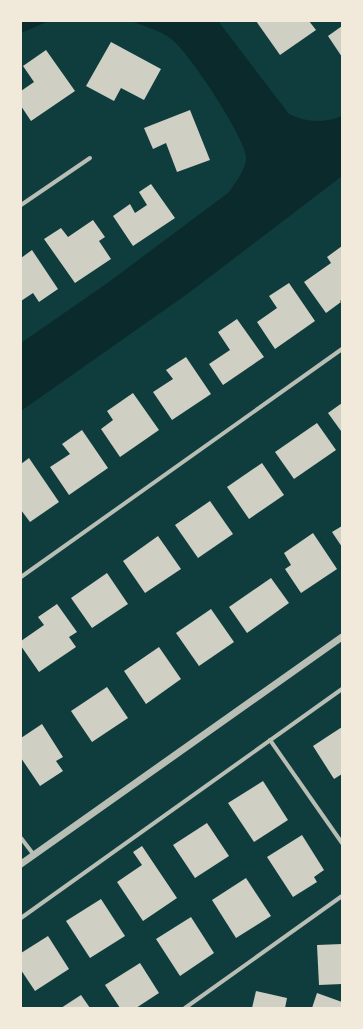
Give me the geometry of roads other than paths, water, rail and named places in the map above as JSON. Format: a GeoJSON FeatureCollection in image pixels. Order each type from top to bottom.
{"type":"FeatureCollection","features":[{"type":"Feature","properties":{"kind":"street"},"geometry":{"type":"LineString","coordinates":[[21,205],[90,158]]}},
{"type":"Feature","properties":{"kind":"street"},"geometry":{"type":"LineString","coordinates":[[21,577],[342,349]]}},
{"type":"Feature","properties":{"kind":"street"},"geometry":{"type":"LineString","coordinates":[[21,864],[342,637]]}},
{"type":"Feature","properties":{"kind":"street"},"geometry":{"type":"LineString","coordinates":[[21,918],[342,689]]}},
{"type":"Feature","properties":{"kind":"street"},"geometry":{"type":"LineString","coordinates":[[270,740],[342,843]]}},
{"type":"Feature","properties":{"kind":"street"},"geometry":{"type":"LineString","coordinates":[[21,838],[34,856]]}},
{"type":"Feature","properties":{"kind":"street"},"geometry":{"type":"LineString","coordinates":[[185,1008],[342,896]]}},
{"type":"Feature","properties":{"kind":"water"},"geometry":{"type":"Polygon","coordinates":[[[21,21],[49,21],[21,33],[21,21]]]}},
{"type":"Feature","properties":{"kind":"water"},"geometry":{"type":"Polygon","coordinates":[[[131,21],[218,21],[289,114],[302,119],[316,121],[329,120],[342,116],[342,176],[190,292],[21,411],[21,343],[106,284],[228,193],[245,166],[246,156],[236,131],[214,94],[189,58],[178,45],[166,35],[131,21]]]}}]}
